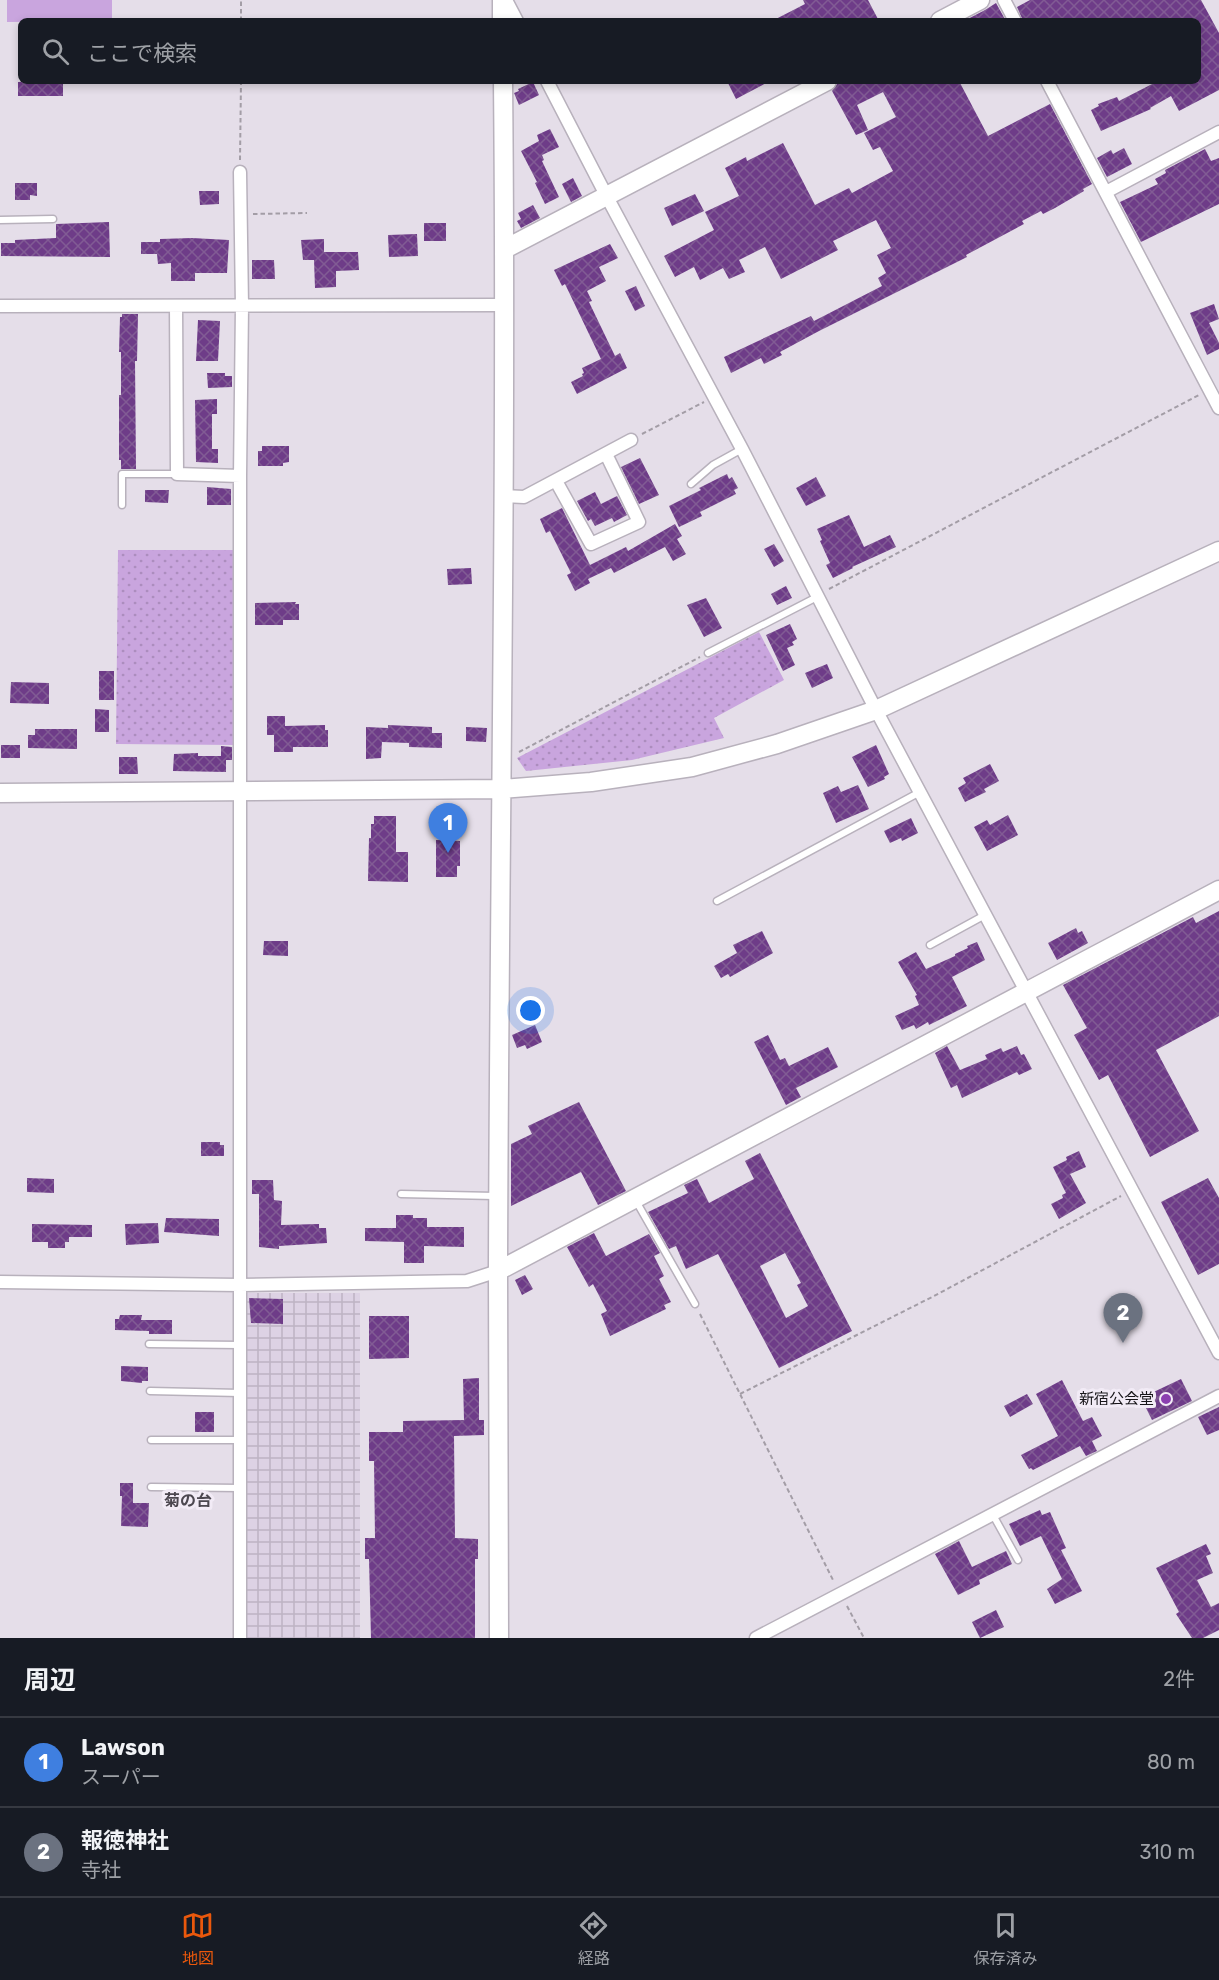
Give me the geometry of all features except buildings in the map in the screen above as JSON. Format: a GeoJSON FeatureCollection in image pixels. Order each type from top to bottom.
{"type":"FeatureCollection","features":[{"type":"Feature","properties":{"kind":"street"},"geometry":{"type":"LineString","coordinates":[[502,18],[504,0]]}},
{"type":"Feature","properties":{"kind":"street"},"geometry":{"type":"LineString","coordinates":[[504,0],[515,18]]}},
{"type":"Feature","properties":{"kind":"street"},"geometry":{"type":"LineString","coordinates":[[946,18],[980,0]]}},
{"type":"Feature","properties":{"kind":"street"},"geometry":{"type":"LineString","coordinates":[[1004,0],[1013,18]]}},
{"type":"Feature","properties":{"kind":"street"},"geometry":{"type":"LineString","coordinates":[[499,1638],[498,1271],[505,249],[503,84]]}},
{"type":"Feature","properties":{"kind":"street"},"geometry":{"type":"LineString","coordinates":[[549,84],[742,449],[876,710],[1219,1353]]}},
{"type":"Feature","properties":{"kind":"street"},"geometry":{"type":"LineString","coordinates":[[505,249],[821,84]]}},
{"type":"Feature","properties":{"kind":"street"},"geometry":{"type":"LineString","coordinates":[[1049,84],[1214,387],[1219,408]]}},
{"type":"Feature","properties":{"kind":"street"},"geometry":{"type":"LineString","coordinates":[[1106,192],[1219,132]]}},
{"type":"Feature","properties":{"kind":"street"},"geometry":{"type":"LineString","coordinates":[[240,172],[242,306],[240,1638]]}},
{"type":"Feature","properties":{"kind":"street"},"geometry":{"type":"LineString","coordinates":[[0,306],[504,305]]}},
{"type":"Feature","properties":{"kind":"street"},"geometry":{"type":"LineString","coordinates":[[176,306],[177,474],[240,476]]}},
{"type":"Feature","properties":{"kind":"street"},"geometry":{"type":"LineString","coordinates":[[504,496],[524,497],[631,440]]}},
{"type":"Feature","properties":{"kind":"street"},"geometry":{"type":"LineString","coordinates":[[556,481],[591,544],[639,522],[606,454]]}},
{"type":"Feature","properties":{"kind":"street"},"geometry":{"type":"LineString","coordinates":[[0,793],[502,789],[591,782],[692,767],[777,744],[876,710],[1219,551]]}},
{"type":"Feature","properties":{"kind":"street"},"geometry":{"type":"LineString","coordinates":[[0,1282],[240,1285],[467,1281],[498,1271],[1219,890]]}},
{"type":"Feature","properties":{"kind":"street"},"geometry":{"type":"LineString","coordinates":[[756,1638],[1219,1396]]}},
{"type":"Feature","properties":{"kind":"lane"},"geometry":{"type":"LineString","coordinates":[[0,220],[53,219]]}},
{"type":"Feature","properties":{"kind":"lane"},"geometry":{"type":"LineString","coordinates":[[691,484],[713,465],[742,449]]}},
{"type":"Feature","properties":{"kind":"lane"},"geometry":{"type":"LineString","coordinates":[[122,505],[122,474],[177,474]]}},
{"type":"Feature","properties":{"kind":"lane"},"geometry":{"type":"LineString","coordinates":[[708,653],[817,596]]}},
{"type":"Feature","properties":{"kind":"lane"},"geometry":{"type":"LineString","coordinates":[[717,901],[921,792]]}},
{"type":"Feature","properties":{"kind":"lane"},"geometry":{"type":"LineString","coordinates":[[930,945],[985,915]]}},
{"type":"Feature","properties":{"kind":"lane"},"geometry":{"type":"LineString","coordinates":[[401,1194],[499,1196]]}},
{"type":"Feature","properties":{"kind":"lane"},"geometry":{"type":"LineString","coordinates":[[635,1199],[695,1304]]}},
{"type":"Feature","properties":{"kind":"lane"},"geometry":{"type":"LineString","coordinates":[[149,1344],[240,1345]]}},
{"type":"Feature","properties":{"kind":"lane"},"geometry":{"type":"LineString","coordinates":[[150,1391],[240,1393]]}},
{"type":"Feature","properties":{"kind":"lane"},"geometry":{"type":"LineString","coordinates":[[151,1440],[240,1440]]}},
{"type":"Feature","properties":{"kind":"lane"},"geometry":{"type":"LineString","coordinates":[[151,1487],[240,1488]]}},
{"type":"Feature","properties":{"kind":"lane"},"geometry":{"type":"LineString","coordinates":[[993,1515],[1017,1560]]}},
{"type":"Feature","properties":{"kind":"path"},"geometry":{"type":"LineString","coordinates":[[241,0],[241,18]]}},
{"type":"Feature","properties":{"kind":"path"},"geometry":{"type":"LineString","coordinates":[[240,172],[241,84]]}},
{"type":"Feature","properties":{"kind":"path"},"geometry":{"type":"LineString","coordinates":[[241,214],[307,213]]}},
{"type":"Feature","properties":{"kind":"path"},"geometry":{"type":"LineString","coordinates":[[817,596],[1214,387]]}},
{"type":"Feature","properties":{"kind":"path"},"geometry":{"type":"LineString","coordinates":[[631,440],[714,397]]}},
{"type":"Feature","properties":{"kind":"path"},"geometry":{"type":"LineString","coordinates":[[503,757],[516,753],[708,653]]}},
{"type":"Feature","properties":{"kind":"path"},"geometry":{"type":"LineString","coordinates":[[740,1394],[934,1296],[1132,1190]]}},
{"type":"Feature","properties":{"kind":"path"},"geometry":{"type":"LineString","coordinates":[[695,1304],[864,1638]]}},
{"type":"Feature","properties":{"kind":"shaded area"},"geometry":{"type":"Polygon","coordinates":[[[7,0],[112,0],[112,18],[18,18],[18,22],[7,22],[7,0]]]}},
{"type":"Feature","properties":{"kind":"shaded area"},"geometry":{"type":"Polygon","coordinates":[[[118,550],[235,550],[235,745],[116,744],[118,550]]]}},
{"type":"Feature","properties":{"kind":"shaded area"},"geometry":{"type":"Polygon","coordinates":[[[759,632],[784,680],[714,718],[724,738],[632,760],[526,771],[517,758],[759,632]]]}},
{"type":"Feature","properties":{"kind":"shaded area"},"geometry":{"type":"Polygon","coordinates":[[[246,1293],[360,1293],[360,1638],[246,1638],[246,1293]]]}},
{"type":"Feature","properties":{"kind":"place","name":"Lawson"},"geometry":{"type":"Point","coordinates":[448,853]}},
{"type":"Feature","properties":{"kind":"place","name":"報徳神社"},"geometry":{"type":"Point","coordinates":[1123,1343]}},
{"type":"Feature","properties":{"kind":"place","name":"新宿公会堂"},"geometry":{"type":"Point","coordinates":[1166,1399]}},
{"type":"Feature","properties":{"kind":"district","name":"菊の台"},"geometry":{"type":"Point","coordinates":[188,1500]}}]}
